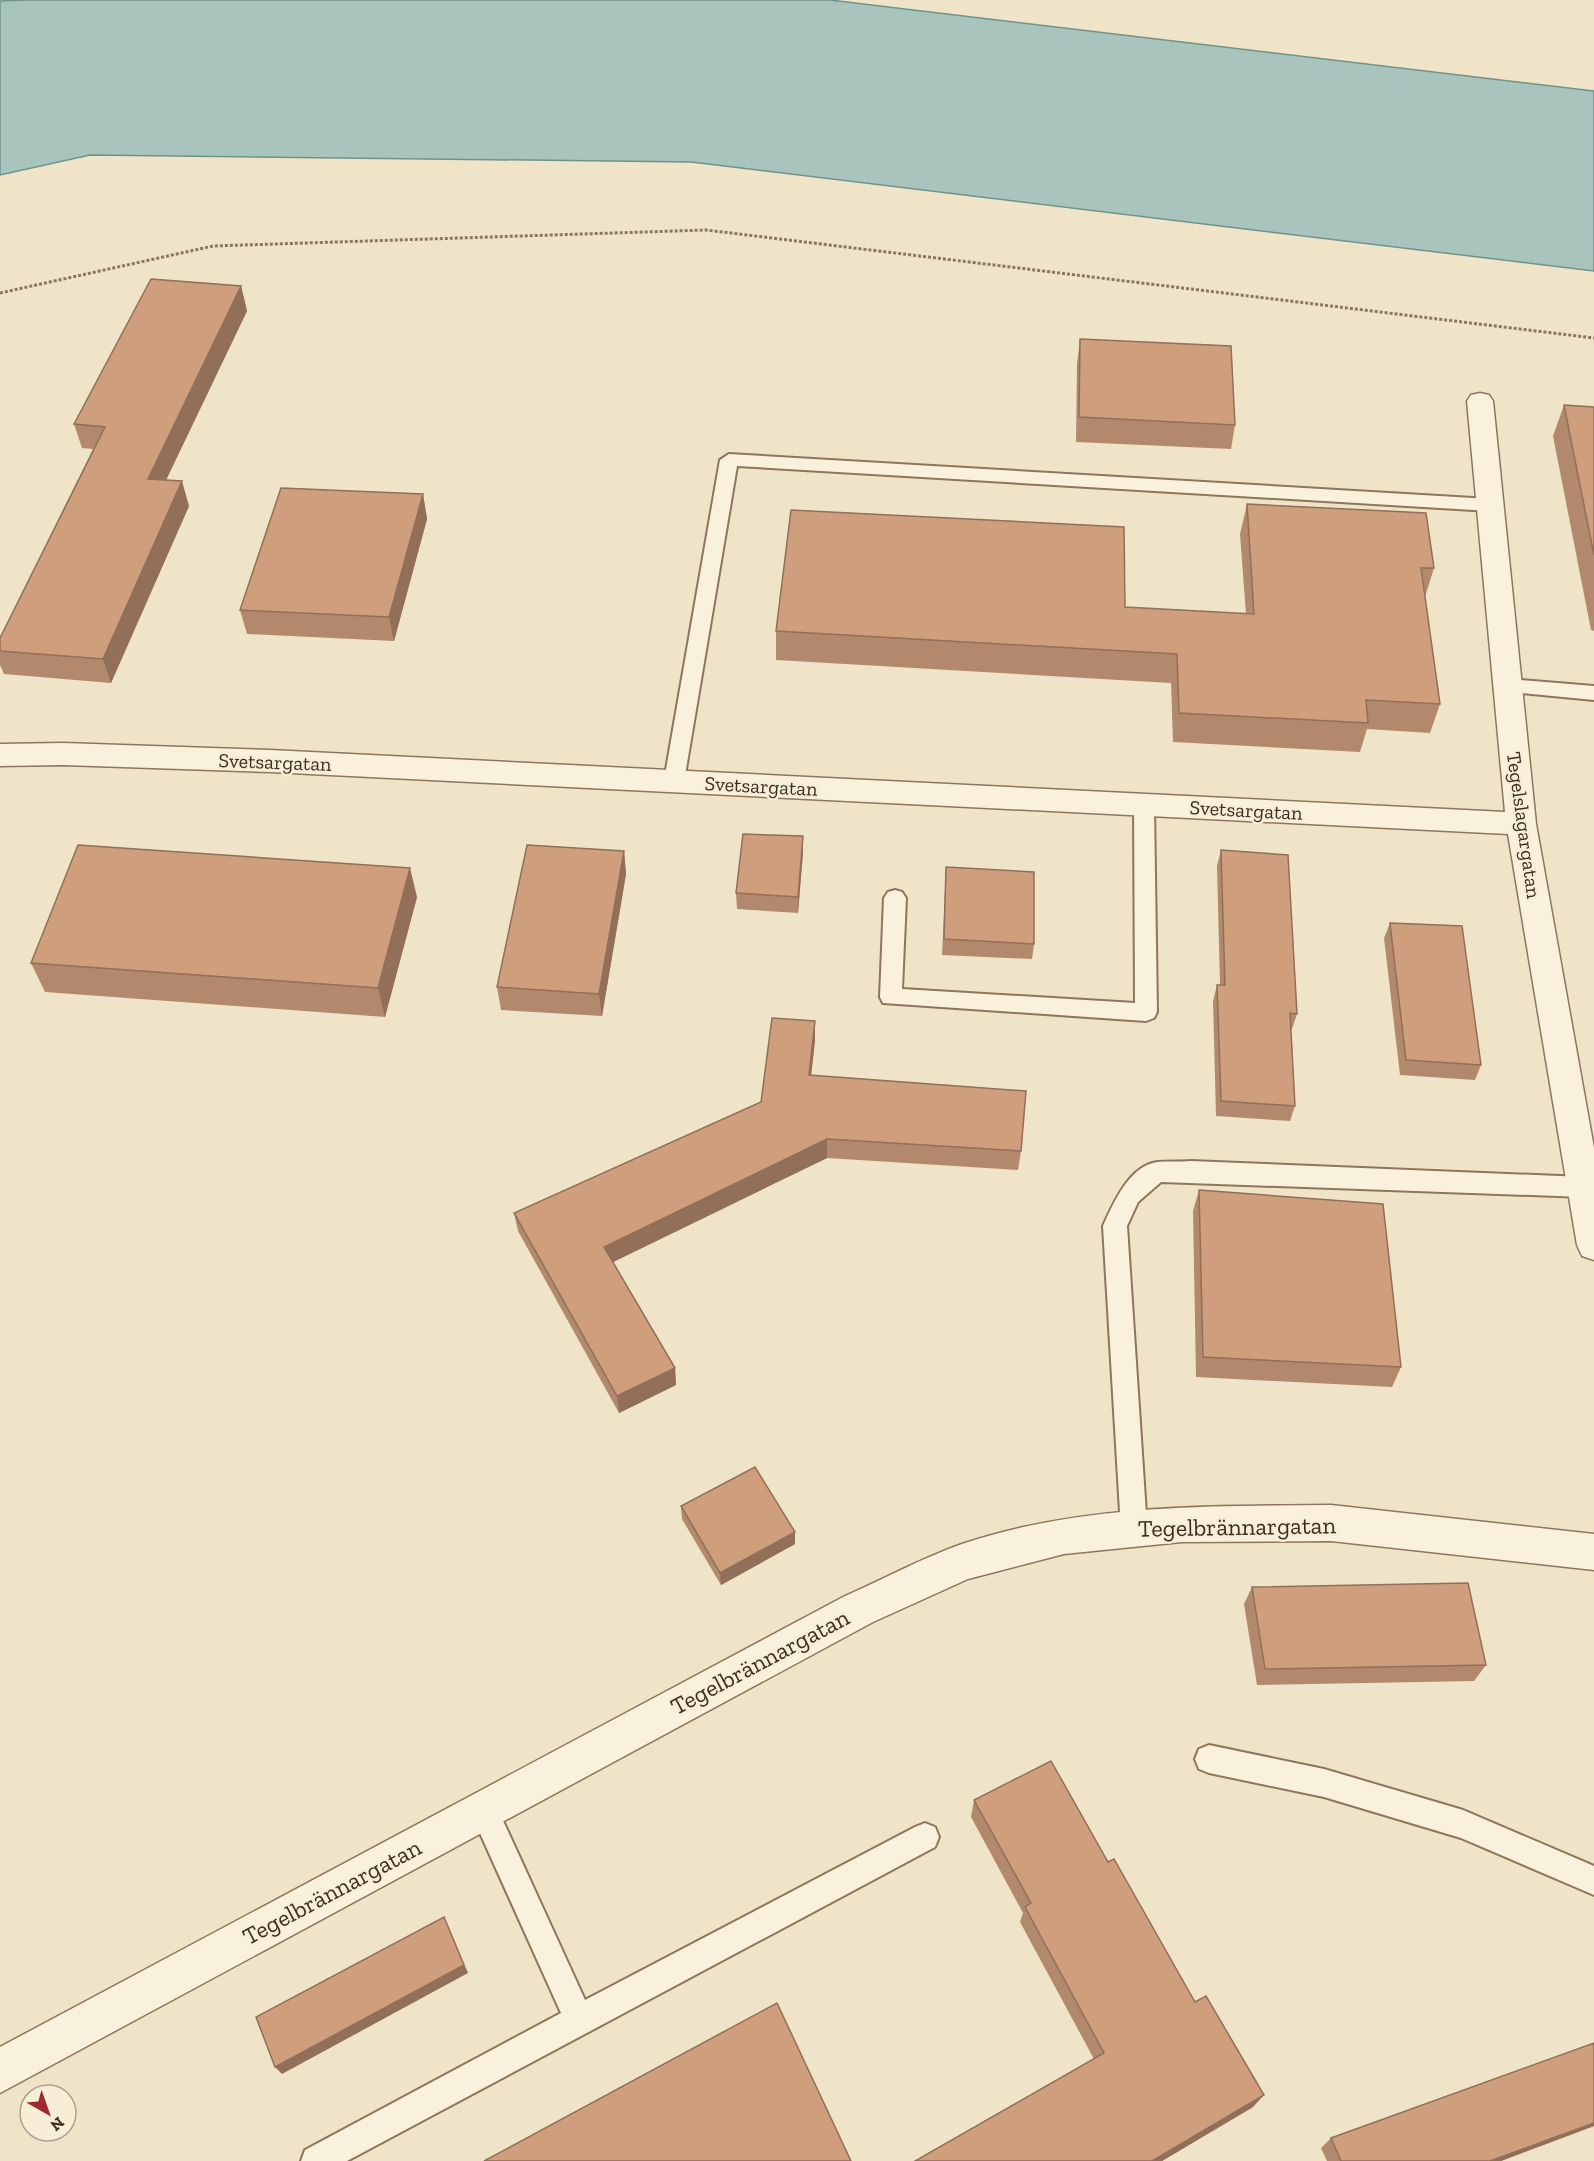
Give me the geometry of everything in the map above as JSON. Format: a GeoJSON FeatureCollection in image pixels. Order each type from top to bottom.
{"type":"FeatureCollection","features":[{"type":"Feature","properties":{"kind":"street","name":"Tegelslagargatan"},"geometry":{"type":"LineString","coordinates":[[1480,401],[1521,824],[1594,1245]]}},
{"type":"Feature","properties":{"kind":"street","name":"Svetsargatan"},"geometry":{"type":"LineString","coordinates":[[0,755],[63,754],[270,761],[1521,824]]}},
{"type":"Feature","properties":{"kind":"street","name":"Tegelbrännargatan"},"geometry":{"type":"LineString","coordinates":[[0,2071],[859,1609],[963,1563],[1064,1536],[1182,1524],[1331,1523],[1594,1552]]}},
{"type":"Feature","properties":{"kind":"lane"},"geometry":{"type":"LineString","coordinates":[[674,781],[729,460],[1490,505]]}},
{"type":"Feature","properties":{"kind":"lane"},"geometry":{"type":"LineString","coordinates":[[1507,686],[1594,693]]}},
{"type":"Feature","properties":{"kind":"lane"},"geometry":{"type":"LineString","coordinates":[[895,898],[891,997],[1146,1012],[1144,805]]}},
{"type":"Feature","properties":{"kind":"lane"},"geometry":{"type":"LineString","coordinates":[[1134,1529],[1115,1226],[1129,1196],[1156,1172],[1191,1171],[1584,1188]]}},
{"type":"Feature","properties":{"kind":"lane"},"geometry":{"type":"LineString","coordinates":[[1209,1760],[1324,1783],[1463,1824],[1594,1881]]}},
{"type":"Feature","properties":{"kind":"lane"},"geometry":{"type":"LineString","coordinates":[[484,1810],[579,2019]]}},
{"type":"Feature","properties":{"kind":"lane"},"geometry":{"type":"LineString","coordinates":[[316,2161],[579,2019],[925,1837]]}},
{"type":"Feature","properties":{"kind":"path"},"geometry":{"type":"LineString","coordinates":[[0,293],[213,246],[706,230],[1594,338]]}},
{"type":"Feature","properties":{"kind":"water"},"geometry":{"type":"Polygon","coordinates":[[[830,0],[1594,91],[1594,271],[691,162],[90,155],[0,175],[0,1],[830,0]]]}},
{"type":"Feature","properties":{"kind":"building"},"geometry":{"type":"Polygon","coordinates":[[[151,279],[241,286],[148,479],[182,481],[103,659],[0,651],[0,638],[105,427],[74,424],[151,279]]]}},
{"type":"Feature","properties":{"kind":"building"},"geometry":{"type":"Polygon","coordinates":[[[1080,339],[1231,346],[1235,425],[1079,417],[1080,339]]]}},
{"type":"Feature","properties":{"kind":"building"},"geometry":{"type":"Polygon","coordinates":[[[1564,405],[1594,407],[1594,555],[1564,405]]]}},
{"type":"Feature","properties":{"kind":"building"},"geometry":{"type":"Polygon","coordinates":[[[281,488],[423,494],[389,617],[240,610],[281,488]]]}},
{"type":"Feature","properties":{"kind":"building"},"geometry":{"type":"Polygon","coordinates":[[[1247,504],[1426,513],[1434,568],[1421,568],[1440,704],[1366,700],[1368,723],[1179,713],[1177,654],[776,631],[791,510],[1124,527],[1125,607],[1254,614],[1247,504]]]}},
{"type":"Feature","properties":{"kind":"building"},"geometry":{"type":"Polygon","coordinates":[[[743,834],[803,836],[798,897],[736,893],[743,834]]]}},
{"type":"Feature","properties":{"kind":"building"},"geometry":{"type":"Polygon","coordinates":[[[78,845],[410,868],[378,988],[31,963],[78,845]]]}},
{"type":"Feature","properties":{"kind":"building"},"geometry":{"type":"Polygon","coordinates":[[[527,845],[624,851],[599,994],[497,987],[527,845]]]}},
{"type":"Feature","properties":{"kind":"building"},"geometry":{"type":"Polygon","coordinates":[[[1221,850],[1288,855],[1297,1014],[1290,1013],[1295,1106],[1221,1101],[1217,985],[1225,985],[1221,850]]]}},
{"type":"Feature","properties":{"kind":"building"},"geometry":{"type":"Polygon","coordinates":[[[946,867],[1034,872],[1034,944],[944,939],[946,867]]]}},
{"type":"Feature","properties":{"kind":"building"},"geometry":{"type":"Polygon","coordinates":[[[1390,923],[1462,926],[1481,1065],[1406,1060],[1390,923]]]}},
{"type":"Feature","properties":{"kind":"building"},"geometry":{"type":"Polygon","coordinates":[[[772,1018],[815,1021],[809,1075],[1026,1091],[1021,1151],[827,1139],[604,1247],[675,1368],[617,1396],[514,1213],[761,1102],[772,1018]]]}},
{"type":"Feature","properties":{"kind":"building"},"geometry":{"type":"Polygon","coordinates":[[[1199,1190],[1383,1204],[1401,1367],[1203,1357],[1199,1190]]]}},
{"type":"Feature","properties":{"kind":"building"},"geometry":{"type":"Polygon","coordinates":[[[755,1467],[795,1532],[720,1573],[681,1506],[755,1467]]]}},
{"type":"Feature","properties":{"kind":"building"},"geometry":{"type":"Polygon","coordinates":[[[1468,1583],[1486,1665],[1265,1669],[1252,1587],[1468,1583]]]}},
{"type":"Feature","properties":{"kind":"building"},"geometry":{"type":"Polygon","coordinates":[[[1051,1761],[1108,1862],[1114,1859],[1195,2002],[1206,1996],[1264,2095],[1152,2161],[915,2161],[1104,2053],[1025,1907],[1031,1903],[974,1800],[1051,1761]]]}},
{"type":"Feature","properties":{"kind":"building"},"geometry":{"type":"Polygon","coordinates":[[[444,1917],[464,1965],[275,2067],[256,2017],[444,1917]]]}},
{"type":"Feature","properties":{"kind":"building"},"geometry":{"type":"Polygon","coordinates":[[[777,2003],[851,2161],[484,2161],[777,2003]]]}},
{"type":"Feature","properties":{"kind":"building"},"geometry":{"type":"Polygon","coordinates":[[[1594,2043],[1594,2123],[1490,2161],[1341,2161],[1331,2138],[1594,2043]]]}}]}
